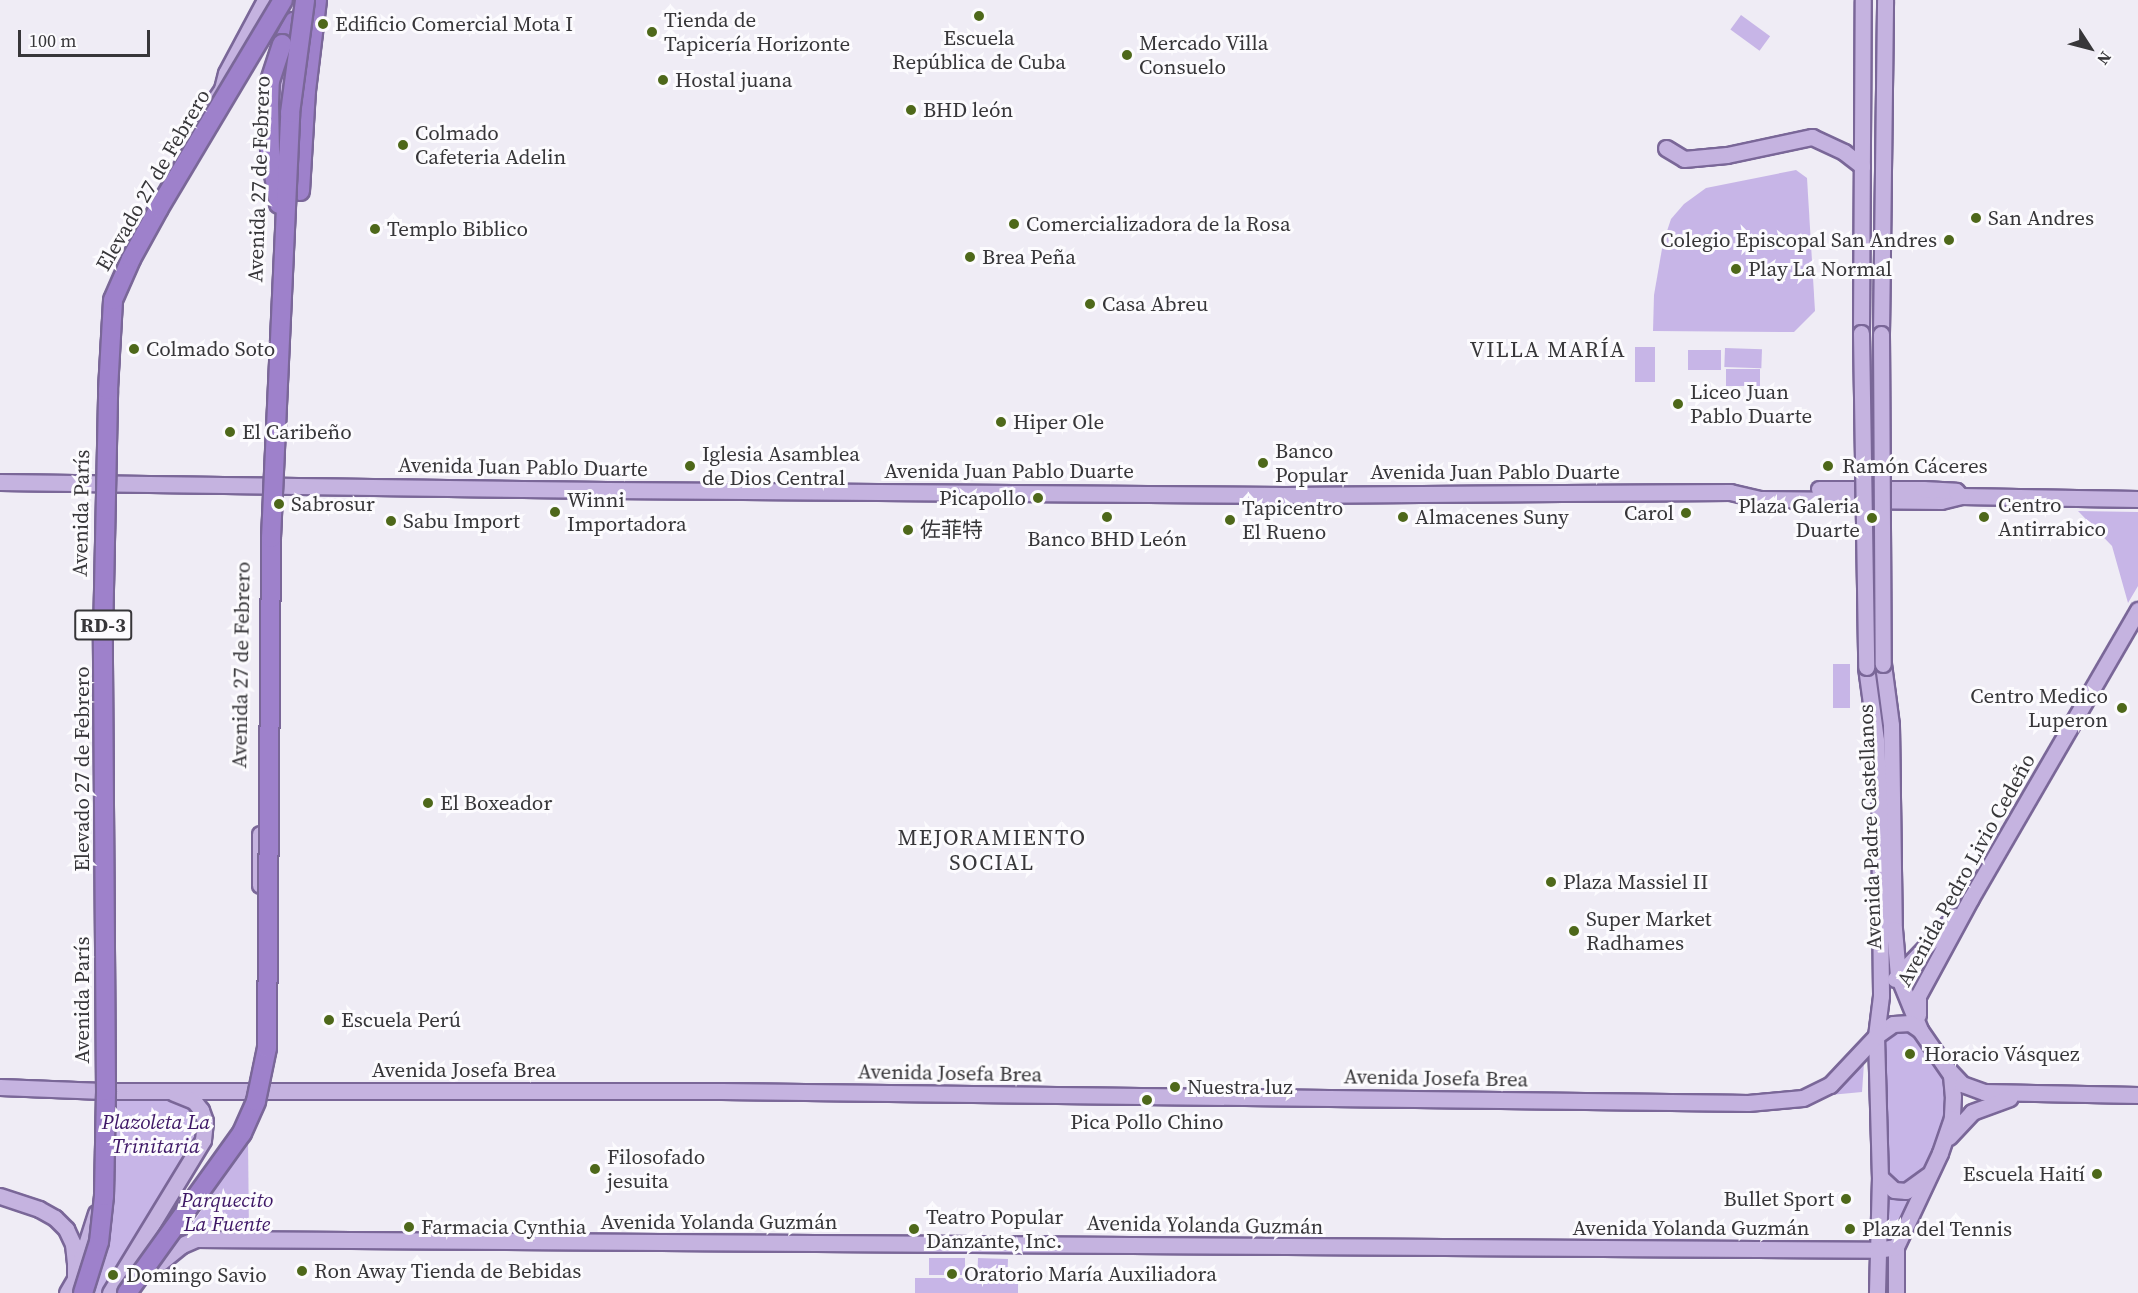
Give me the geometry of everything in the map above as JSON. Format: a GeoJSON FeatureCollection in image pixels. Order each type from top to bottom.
{"type":"FeatureCollection","features":[{"type":"Feature","properties":{"kind":"highway"},"geometry":{"type":"LineString","coordinates":[[227,82],[276,0]]}},
{"type":"Feature","properties":{"kind":"highway","name":"Elevado 27 de Febrero"},"geometry":{"type":"LineString","coordinates":[[79,1286],[99,1242],[104,1196],[106,1079],[103,637],[108,390],[113,300],[131,259],[159,208],[283,0]]}},
{"type":"Feature","properties":{"kind":"highway"},"geometry":{"type":"LineString","coordinates":[[127,1293],[242,1133],[256,1101],[267,1048],[271,538],[290,113],[305,0]]}},
{"type":"Feature","properties":{"kind":"highway"},"geometry":{"type":"LineString","coordinates":[[300,191],[306,91],[317,0]]}},
{"type":"Feature","properties":{"kind":"highway"},"geometry":{"type":"LineString","coordinates":[[284,235],[272,168],[270,81],[282,44],[293,22]]}},
{"type":"Feature","properties":{"kind":"main road","name":"Avenida París"},"geometry":{"type":"LineString","coordinates":[[67,1293],[79,1286],[99,1204],[103,1091],[103,786],[99,635],[107,305],[114,281],[145,216],[227,82],[226,73],[265,0]]}},
{"type":"Feature","properties":{"kind":"main road","name":"Avenida 27 de Febrero"},"geometry":{"type":"LineString","coordinates":[[119,1293],[226,1143],[259,1090],[262,1046],[263,937],[259,863],[263,547],[277,292],[280,83],[293,22],[305,0]]}},
{"type":"Feature","properties":{"kind":"main road","name":"Avenida Padre Castellanos"},"geometry":{"type":"LineString","coordinates":[[1863,0],[1862,333],[1866,667],[1876,740],[1879,801],[1881,996],[1876,1036],[1880,1177],[1877,1293]]}},
{"type":"Feature","properties":{"kind":"main road","name":"Avenida Padre Castellanos"},"geometry":{"type":"LineString","coordinates":[[1885,0],[1881,334],[1882,664],[1891,725],[1894,929],[1898,976],[1920,1030],[1951,1076],[1953,1096],[1952,1118],[1940,1153],[1896,1247],[1896,1293]]}},
{"type":"Feature","properties":{"kind":"main road"},"geometry":{"type":"LineString","coordinates":[[1666,148],[1684,159],[1727,155],[1812,137],[1844,152],[1862,166]]}},
{"type":"Feature","properties":{"kind":"main road","name":"Avenida Juan Pablo Duarte"},"geometry":{"type":"LineString","coordinates":[[0,482],[608,490],[1284,495],[1730,492],[1761,499],[1941,501],[1961,496],[2138,499]]}},
{"type":"Feature","properties":{"kind":"main road","name":"Avenida Pedro Livio Cedeño"},"geometry":{"type":"LineString","coordinates":[[1920,1030],[1916,1005],[1918,996],[1971,898],[2138,610]]}},
{"type":"Feature","properties":{"kind":"main road"},"geometry":{"type":"LineString","coordinates":[[1881,996],[1971,898]]}},
{"type":"Feature","properties":{"kind":"main road"},"geometry":{"type":"LineString","coordinates":[[1894,929],[1898,942],[1911,949],[1917,950],[1930,943]]}},
{"type":"Feature","properties":{"kind":"main road"},"geometry":{"type":"LineString","coordinates":[[1876,1036],[1893,1024],[1910,1023],[1920,1030]]}},
{"type":"Feature","properties":{"kind":"main road","name":"Avenida Josefa Brea"},"geometry":{"type":"LineString","coordinates":[[0,1087],[103,1091],[674,1091],[1748,1103],[1803,1098],[1830,1085],[1876,1036]]}},
{"type":"Feature","properties":{"kind":"main road"},"geometry":{"type":"LineString","coordinates":[[1943,1064],[1970,1088],[2025,1095],[2138,1095]]}},
{"type":"Feature","properties":{"kind":"main road"},"geometry":{"type":"LineString","coordinates":[[110,1293],[203,1140],[205,1121],[194,1101],[185,1095],[159,1090]]}},
{"type":"Feature","properties":{"kind":"main road"},"geometry":{"type":"LineString","coordinates":[[137,1293],[247,1138],[259,1090]]}},
{"type":"Feature","properties":{"kind":"main road"},"geometry":{"type":"LineString","coordinates":[[1940,1153],[1953,1130],[1972,1112],[1995,1102],[2025,1095]]}},
{"type":"Feature","properties":{"kind":"main road"},"geometry":{"type":"LineString","coordinates":[[1880,1177],[1894,1190],[1906,1191],[1931,1172]]}},
{"type":"Feature","properties":{"kind":"main road"},"geometry":{"type":"LineString","coordinates":[[0,1196],[39,1209],[55,1218],[66,1229],[73,1244],[79,1286]]}},
{"type":"Feature","properties":{"kind":"main road","name":"Avenida Yolanda Guzmán"},"geometry":{"type":"LineString","coordinates":[[160,1262],[182,1245],[196,1239],[1877,1251],[1896,1247]]}},
{"type":"Feature","properties":{"kind":"green space"},"geometry":{"type":"Polygon","coordinates":[[[1741,15],[1770,36],[1760,51],[1730,30],[1741,15]]]}},
{"type":"Feature","properties":{"kind":"green space","name":"Play La Normal"},"geometry":{"type":"Polygon","coordinates":[[[1796,170],[1807,178],[1815,311],[1794,332],[1653,331],[1654,295],[1663,243],[1671,219],[1684,204],[1706,188],[1796,170]]]}},
{"type":"Feature","properties":{"kind":"green space"},"geometry":{"type":"Polygon","coordinates":[[[1635,347],[1655,347],[1655,382],[1635,382],[1635,347]]]}},
{"type":"Feature","properties":{"kind":"green space"},"geometry":{"type":"Polygon","coordinates":[[[1725,348],[1762,349],[1761,368],[1724,367],[1725,348]]]}},
{"type":"Feature","properties":{"kind":"green space"},"geometry":{"type":"Polygon","coordinates":[[[1688,350],[1721,350],[1721,370],[1688,370],[1688,350]]]}},
{"type":"Feature","properties":{"kind":"green space"},"geometry":{"type":"Polygon","coordinates":[[[1726,369],[1760,369],[1760,386],[1726,386],[1726,369]]]}},
{"type":"Feature","properties":{"kind":"green space"},"geometry":{"type":"Polygon","coordinates":[[[2078,511],[2138,512],[2138,586],[2128,603],[2112,546],[2078,511]]]}},
{"type":"Feature","properties":{"kind":"green space"},"geometry":{"type":"Polygon","coordinates":[[[1833,664],[1850,664],[1850,708],[1833,708],[1833,664]]]}},
{"type":"Feature","properties":{"kind":"green space"},"geometry":{"type":"Polygon","coordinates":[[[1894,1031],[1911,1031],[1943,1077],[1946,1095],[1944,1118],[1928,1169],[1898,1220],[1889,1221],[1882,1041],[1894,1031]]]}},
{"type":"Feature","properties":{"kind":"green space"},"geometry":{"type":"Polygon","coordinates":[[[1864,1063],[1862,1092],[1830,1095],[1853,1071],[1864,1063]]]}},
{"type":"Feature","properties":{"kind":"green space","name":"Plazoleta La Trinitaria"},"geometry":{"type":"Polygon","coordinates":[[[161,1094],[191,1105],[200,1121],[198,1138],[103,1293],[94,1293],[108,1244],[114,1198],[115,1095],[161,1094]]]}},
{"type":"Feature","properties":{"kind":"green space","name":"Parquecito La Fuente"},"geometry":{"type":"Polygon","coordinates":[[[248,1139],[249,1234],[195,1233],[190,1230],[193,1223],[248,1139]]]}},
{"type":"Feature","properties":{"kind":"green space"},"geometry":{"type":"Polygon","coordinates":[[[929,1258],[965,1258],[965,1275],[929,1275],[929,1258]]]}},
{"type":"Feature","properties":{"kind":"green space"},"geometry":{"type":"Polygon","coordinates":[[[978,1258],[1008,1259],[1007,1276],[977,1275],[978,1258]]]}},
{"type":"Feature","properties":{"kind":"green space"},"geometry":{"type":"Polygon","coordinates":[[[915,1278],[1018,1278],[1018,1293],[915,1293],[915,1278]]]}},
{"type":"Feature","properties":{"kind":"place","name":"Escuela República de Cuba"},"geometry":{"type":"Point","coordinates":[979,16]}},
{"type":"Feature","properties":{"kind":"place","name":"Edificio Comercial Mota I"},"geometry":{"type":"Point","coordinates":[323,24]}},
{"type":"Feature","properties":{"kind":"place","name":"Tienda de Tapicería Horizonte"},"geometry":{"type":"Point","coordinates":[652,32]}},
{"type":"Feature","properties":{"kind":"place","name":"Mercado Villa Consuelo"},"geometry":{"type":"Point","coordinates":[1127,55]}},
{"type":"Feature","properties":{"kind":"place","name":"Hostal juana"},"geometry":{"type":"Point","coordinates":[663,80]}},
{"type":"Feature","properties":{"kind":"place","name":"BHD león"},"geometry":{"type":"Point","coordinates":[911,110]}},
{"type":"Feature","properties":{"kind":"place","name":"Colmado Cafeteria Adelin"},"geometry":{"type":"Point","coordinates":[403,145]}},
{"type":"Feature","properties":{"kind":"place","name":"San Andres"},"geometry":{"type":"Point","coordinates":[1976,218]}},
{"type":"Feature","properties":{"kind":"place","name":"Comercializadora de la Rosa"},"geometry":{"type":"Point","coordinates":[1014,224]}},
{"type":"Feature","properties":{"kind":"place","name":"Templo Biblico"},"geometry":{"type":"Point","coordinates":[375,229]}},
{"type":"Feature","properties":{"kind":"place","name":"Colegio Episcopal San Andres"},"geometry":{"type":"Point","coordinates":[1949,240]}},
{"type":"Feature","properties":{"kind":"place","name":"Brea Peña"},"geometry":{"type":"Point","coordinates":[970,257]}},
{"type":"Feature","properties":{"kind":"place","name":"Play La Normal"},"geometry":{"type":"Point","coordinates":[1736,269]}},
{"type":"Feature","properties":{"kind":"place","name":"Casa Abreu"},"geometry":{"type":"Point","coordinates":[1090,304]}},
{"type":"Feature","properties":{"kind":"place","name":"Colmado Soto"},"geometry":{"type":"Point","coordinates":[134,349]}},
{"type":"Feature","properties":{"kind":"place","name":"Liceo Juan Pablo Duarte"},"geometry":{"type":"Point","coordinates":[1678,404]}},
{"type":"Feature","properties":{"kind":"place","name":"Hiper Ole"},"geometry":{"type":"Point","coordinates":[1001,422]}},
{"type":"Feature","properties":{"kind":"place","name":"El Caribeño"},"geometry":{"type":"Point","coordinates":[230,432]}},
{"type":"Feature","properties":{"kind":"place","name":"Banco Popular"},"geometry":{"type":"Point","coordinates":[1263,463]}},
{"type":"Feature","properties":{"kind":"place","name":"Iglesia Asamblea de Dios Central"},"geometry":{"type":"Point","coordinates":[690,466]}},
{"type":"Feature","properties":{"kind":"place","name":"Ramón Cáceres"},"geometry":{"type":"Point","coordinates":[1828,466]}},
{"type":"Feature","properties":{"kind":"place","name":"Picapollo"},"geometry":{"type":"Point","coordinates":[1038,498]}},
{"type":"Feature","properties":{"kind":"place","name":"Sabrosur"},"geometry":{"type":"Point","coordinates":[279,504]}},
{"type":"Feature","properties":{"kind":"place","name":"Winni Importadora"},"geometry":{"type":"Point","coordinates":[555,512]}},
{"type":"Feature","properties":{"kind":"place","name":"Carol"},"geometry":{"type":"Point","coordinates":[1686,513]}},
{"type":"Feature","properties":{"kind":"place","name":"Banco BHD León"},"geometry":{"type":"Point","coordinates":[1107,517]}},
{"type":"Feature","properties":{"kind":"place","name":"Almacenes Suny"},"geometry":{"type":"Point","coordinates":[1403,517]}},
{"type":"Feature","properties":{"kind":"place","name":"Centro Antirrabico"},"geometry":{"type":"Point","coordinates":[1984,517]}},
{"type":"Feature","properties":{"kind":"place","name":"Plaza Galeria Duarte"},"geometry":{"type":"Point","coordinates":[1872,518]}},
{"type":"Feature","properties":{"kind":"place","name":"Tapicentro El Rueno"},"geometry":{"type":"Point","coordinates":[1230,520]}},
{"type":"Feature","properties":{"kind":"place","name":"Sabu Import"},"geometry":{"type":"Point","coordinates":[391,521]}},
{"type":"Feature","properties":{"kind":"place","name":"佐菲特"},"geometry":{"type":"Point","coordinates":[908,530]}},
{"type":"Feature","properties":{"kind":"place","name":"Centro Medico Luperon"},"geometry":{"type":"Point","coordinates":[2122,708]}},
{"type":"Feature","properties":{"kind":"place","name":"El Boxeador"},"geometry":{"type":"Point","coordinates":[428,803]}},
{"type":"Feature","properties":{"kind":"place","name":"Plaza Massiel II"},"geometry":{"type":"Point","coordinates":[1551,882]}},
{"type":"Feature","properties":{"kind":"place","name":"Super Market Radhames"},"geometry":{"type":"Point","coordinates":[1574,931]}},
{"type":"Feature","properties":{"kind":"place","name":"Escuela Perú"},"geometry":{"type":"Point","coordinates":[329,1020]}},
{"type":"Feature","properties":{"kind":"place","name":"Horacio Vásquez"},"geometry":{"type":"Point","coordinates":[1910,1054]}},
{"type":"Feature","properties":{"kind":"place","name":"Nuestra luz"},"geometry":{"type":"Point","coordinates":[1175,1087]}},
{"type":"Feature","properties":{"kind":"place","name":"Pica Pollo Chino"},"geometry":{"type":"Point","coordinates":[1147,1100]}},
{"type":"Feature","properties":{"kind":"place","name":"Filosofado jesuita"},"geometry":{"type":"Point","coordinates":[595,1169]}},
{"type":"Feature","properties":{"kind":"place","name":"Escuela Haití"},"geometry":{"type":"Point","coordinates":[2097,1174]}},
{"type":"Feature","properties":{"kind":"place","name":"Bullet Sport"},"geometry":{"type":"Point","coordinates":[1846,1199]}},
{"type":"Feature","properties":{"kind":"place","name":"Farmacia Cynthia"},"geometry":{"type":"Point","coordinates":[409,1227]}},
{"type":"Feature","properties":{"kind":"place","name":"Teatro Popular Danzante, Inc."},"geometry":{"type":"Point","coordinates":[914,1229]}},
{"type":"Feature","properties":{"kind":"place","name":"Plaza del Tennis"},"geometry":{"type":"Point","coordinates":[1850,1229]}},
{"type":"Feature","properties":{"kind":"place","name":"Ron Away Tienda de Bebidas"},"geometry":{"type":"Point","coordinates":[302,1271]}},
{"type":"Feature","properties":{"kind":"place","name":"Oratorio María Auxiliadora"},"geometry":{"type":"Point","coordinates":[952,1274]}},
{"type":"Feature","properties":{"kind":"place","name":"Domingo Savio"},"geometry":{"type":"Point","coordinates":[113,1275]}},
{"type":"Feature","properties":{"kind":"district","name":"VILLA MARÍA"},"geometry":{"type":"Point","coordinates":[1548,350]}},
{"type":"Feature","properties":{"kind":"district","name":"MEJORAMIENTO SOCIAL"},"geometry":{"type":"Point","coordinates":[992,850]}}]}
